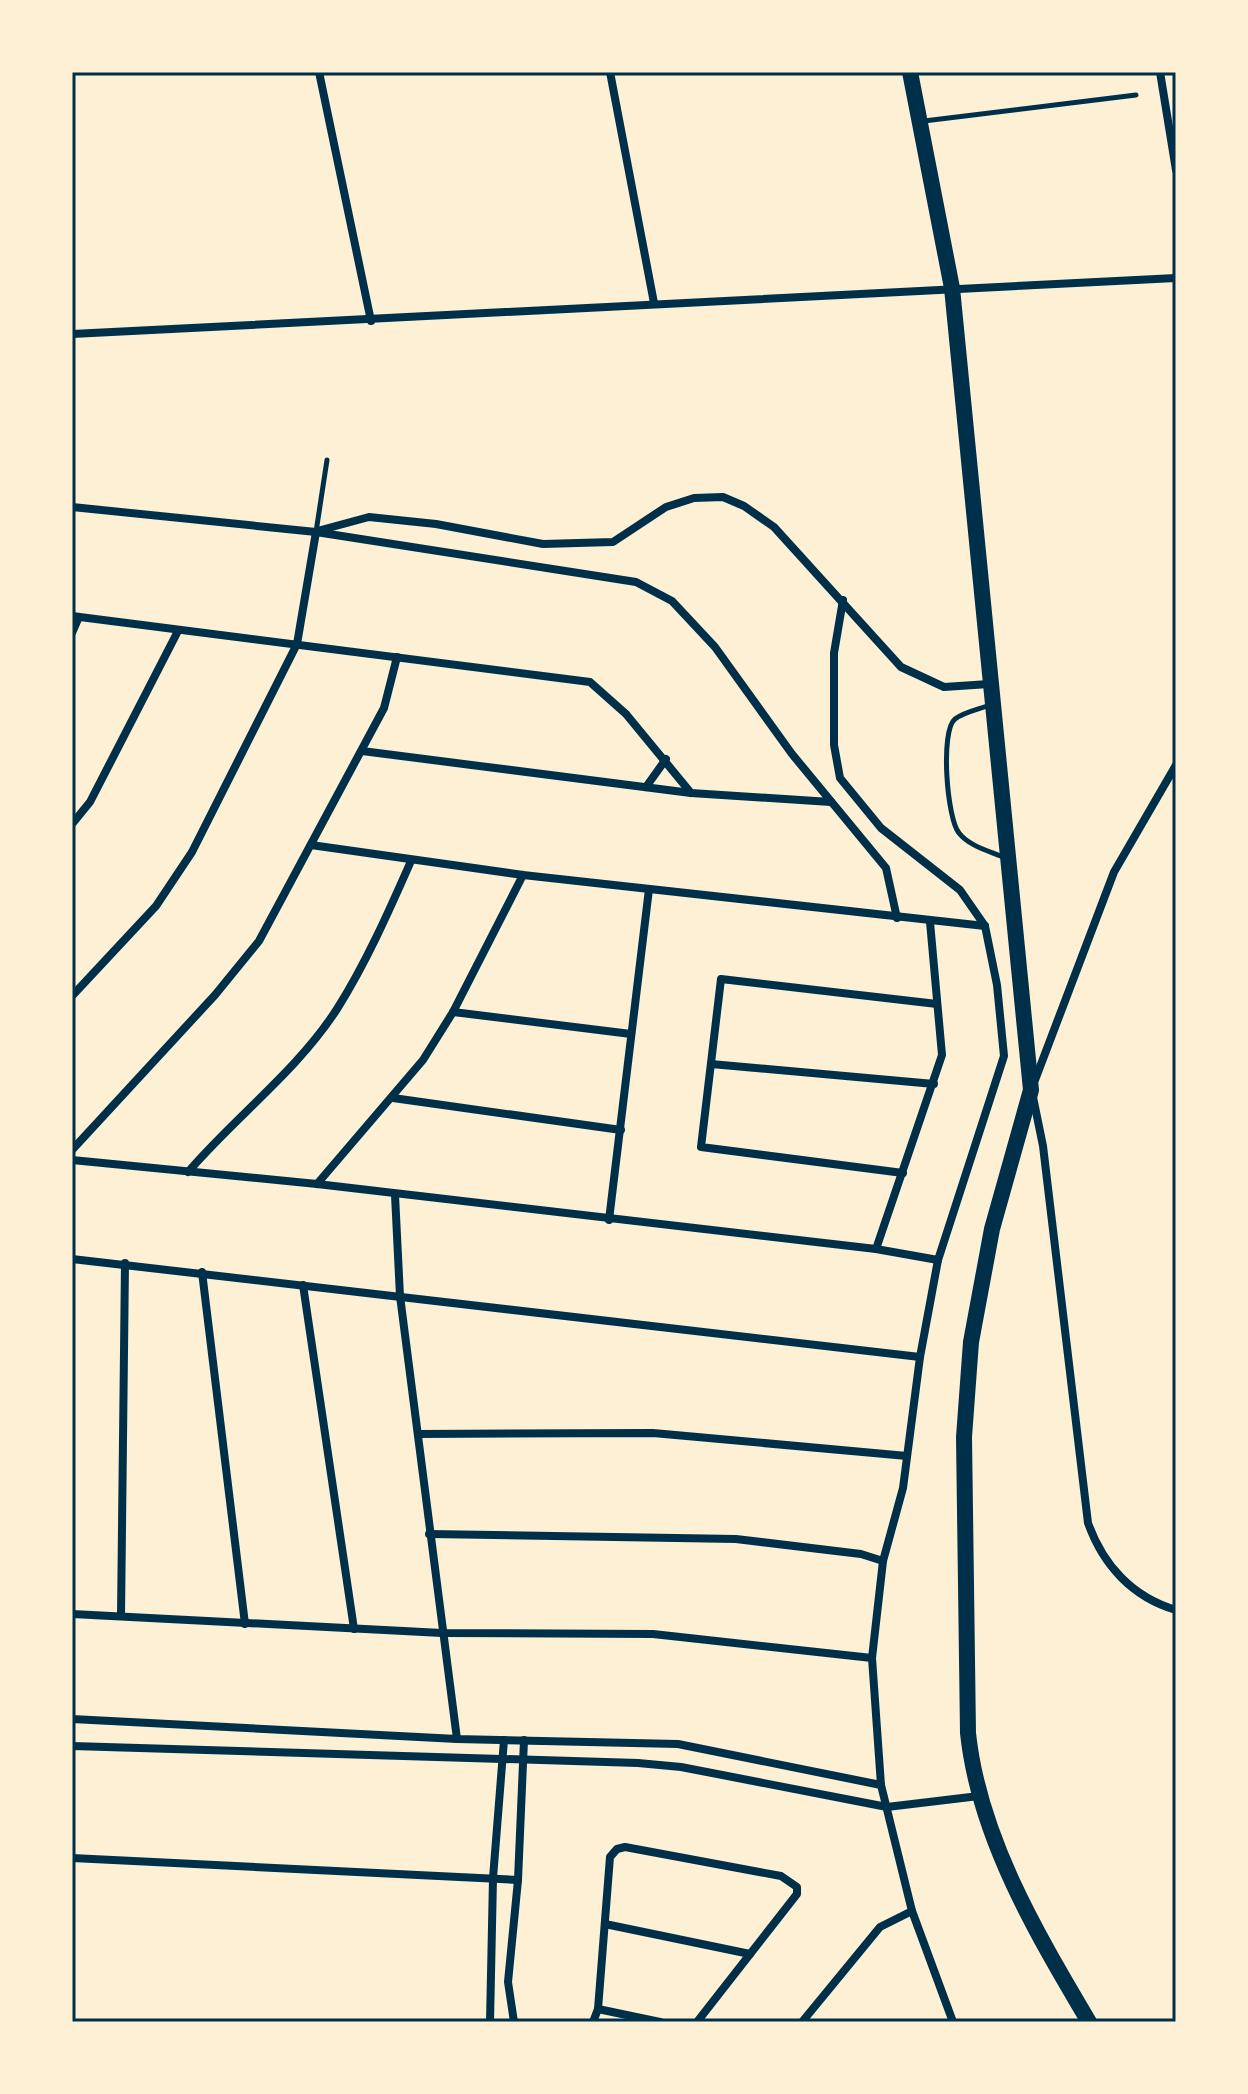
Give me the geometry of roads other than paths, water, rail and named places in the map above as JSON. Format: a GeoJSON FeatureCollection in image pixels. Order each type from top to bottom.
{"type":"FeatureCollection","features":[{"type":"Feature","properties":{"kind":"main road"},"geometry":{"type":"LineString","coordinates":[[910,72],[952,288],[1031,1090],[992,1229],[969,1370],[964,1437],[968,1733],[979,1796],[1035,1926],[1089,2022]]}},
{"type":"Feature","properties":{"kind":"street"},"geometry":{"type":"LineString","coordinates":[[319,72],[371,321]]}},
{"type":"Feature","properties":{"kind":"street"},"geometry":{"type":"LineString","coordinates":[[610,72],[654,303]]}},
{"type":"Feature","properties":{"kind":"street"},"geometry":{"type":"LineString","coordinates":[[1160,72],[1176,170]]}},
{"type":"Feature","properties":{"kind":"street"},"geometry":{"type":"LineString","coordinates":[[72,334],[1176,278]]}},
{"type":"Feature","properties":{"kind":"street"},"geometry":{"type":"LineString","coordinates":[[316,532],[369,517],[436,524],[543,544],[613,542],[666,507],[694,498],[723,497],[744,506],[774,527],[901,667],[944,687],[989,684]]}},
{"type":"Feature","properties":{"kind":"street"},"geometry":{"type":"LineString","coordinates":[[72,507],[316,532],[636,582],[672,601],[715,647],[831,802],[886,868],[897,918]]}},
{"type":"Feature","properties":{"kind":"street"},"geometry":{"type":"LineString","coordinates":[[72,996],[156,906],[192,852],[297,644],[316,532]]}},
{"type":"Feature","properties":{"kind":"street"},"geometry":{"type":"LineString","coordinates":[[843,600],[834,653],[834,745],[840,778],[881,828],[960,890],[985,926],[997,985],[1004,1056],[938,1260],[920,1357],[903,1488],[883,1561],[872,1658],[881,1785],[912,1911],[950,2021]]}},
{"type":"Feature","properties":{"kind":"street"},"geometry":{"type":"LineString","coordinates":[[72,633],[76,617],[590,682],[626,714],[691,793]]}},
{"type":"Feature","properties":{"kind":"street"},"geometry":{"type":"LineString","coordinates":[[72,824],[90,802],[178,631]]}},
{"type":"Feature","properties":{"kind":"street"},"geometry":{"type":"LineString","coordinates":[[72,1150],[215,995],[259,941],[384,708],[397,657]]}},
{"type":"Feature","properties":{"kind":"street"},"geometry":{"type":"LineString","coordinates":[[362,751],[691,793],[831,802]]}},
{"type":"Feature","properties":{"kind":"street"},"geometry":{"type":"LineString","coordinates":[[646,787],[666,759]]}},
{"type":"Feature","properties":{"kind":"street"},"geometry":{"type":"LineString","coordinates":[[1176,765],[1114,872],[1031,1090],[1043,1146],[1088,1523],[1104,1558],[1123,1580],[1152,1601],[1176,1610]]}},
{"type":"Feature","properties":{"kind":"street"},"geometry":{"type":"LineString","coordinates":[[311,845],[523,875],[985,926]]}},
{"type":"Feature","properties":{"kind":"street"},"geometry":{"type":"LineString","coordinates":[[188,1172],[223,1131],[274,1084],[336,1011],[383,924],[411,861]]}},
{"type":"Feature","properties":{"kind":"street"},"geometry":{"type":"LineString","coordinates":[[317,1184],[393,1098],[453,1012],[523,875]]}},
{"type":"Feature","properties":{"kind":"street"},"geometry":{"type":"LineString","coordinates":[[609,1220],[649,889]]}},
{"type":"Feature","properties":{"kind":"street"},"geometry":{"type":"LineString","coordinates":[[876,1249],[942,1055],[930,922]]}},
{"type":"Feature","properties":{"kind":"street"},"geometry":{"type":"LineString","coordinates":[[903,1173],[701,1147],[721,979],[937,1004]]}},
{"type":"Feature","properties":{"kind":"street"},"geometry":{"type":"LineString","coordinates":[[453,1012],[631,1034]]}},
{"type":"Feature","properties":{"kind":"street"},"geometry":{"type":"LineString","coordinates":[[711,1064],[934,1084]]}},
{"type":"Feature","properties":{"kind":"street"},"geometry":{"type":"LineString","coordinates":[[393,1098],[621,1130]]}},
{"type":"Feature","properties":{"kind":"street"},"geometry":{"type":"LineString","coordinates":[[72,1160],[317,1184],[876,1249],[938,1260]]}},
{"type":"Feature","properties":{"kind":"street"},"geometry":{"type":"LineString","coordinates":[[395,1195],[400,1296],[457,1739]]}},
{"type":"Feature","properties":{"kind":"street"},"geometry":{"type":"LineString","coordinates":[[72,1259],[920,1357]]}},
{"type":"Feature","properties":{"kind":"street"},"geometry":{"type":"LineString","coordinates":[[121,1616],[125,1263]]}},
{"type":"Feature","properties":{"kind":"street"},"geometry":{"type":"LineString","coordinates":[[202,1272],[245,1624]]}},
{"type":"Feature","properties":{"kind":"street"},"geometry":{"type":"LineString","coordinates":[[303,1285],[354,1629]]}},
{"type":"Feature","properties":{"kind":"street"},"geometry":{"type":"LineString","coordinates":[[418,1434],[653,1433],[907,1456]]}},
{"type":"Feature","properties":{"kind":"street"},"geometry":{"type":"LineString","coordinates":[[429,1534],[736,1539],[861,1554],[883,1561]]}},
{"type":"Feature","properties":{"kind":"street"},"geometry":{"type":"LineString","coordinates":[[72,1614],[442,1633],[653,1634],[872,1658]]}},
{"type":"Feature","properties":{"kind":"street"},"geometry":{"type":"LineString","coordinates":[[72,1719],[457,1739],[678,1744],[881,1785]]}},
{"type":"Feature","properties":{"kind":"street"},"geometry":{"type":"LineString","coordinates":[[490,2022],[493,1878],[504,1740]]}},
{"type":"Feature","properties":{"kind":"street"},"geometry":{"type":"LineString","coordinates":[[514,2022],[508,1982],[518,1880],[524,1740]]}},
{"type":"Feature","properties":{"kind":"street"},"geometry":{"type":"LineString","coordinates":[[72,1746],[681,1767],[887,1807],[979,1796]]}},
{"type":"Feature","properties":{"kind":"street"},"geometry":{"type":"LineString","coordinates":[[593,2022],[598,2009],[609,1864],[617,1849],[781,1876],[797,1887],[797,1894],[697,2022]]}},
{"type":"Feature","properties":{"kind":"street"},"geometry":{"type":"LineString","coordinates":[[72,1858],[518,1880]]}},
{"type":"Feature","properties":{"kind":"street"},"geometry":{"type":"LineString","coordinates":[[802,2022],[880,1927],[912,1911]]}},
{"type":"Feature","properties":{"kind":"street"},"geometry":{"type":"LineString","coordinates":[[605,1924],[750,1954]]}},
{"type":"Feature","properties":{"kind":"street"},"geometry":{"type":"LineString","coordinates":[[598,2009],[660,2022]]}},
{"type":"Feature","properties":{"kind":"lane"},"geometry":{"type":"LineString","coordinates":[[919,122],[1136,95]]}},
{"type":"Feature","properties":{"kind":"lane"},"geometry":{"type":"LineString","coordinates":[[316,532],[327,460]]}},
{"type":"Feature","properties":{"kind":"lane"},"geometry":{"type":"LineString","coordinates":[[991,705],[956,719],[949,727],[946,742],[952,817],[959,833],[972,844],[1009,859]]}}]}
